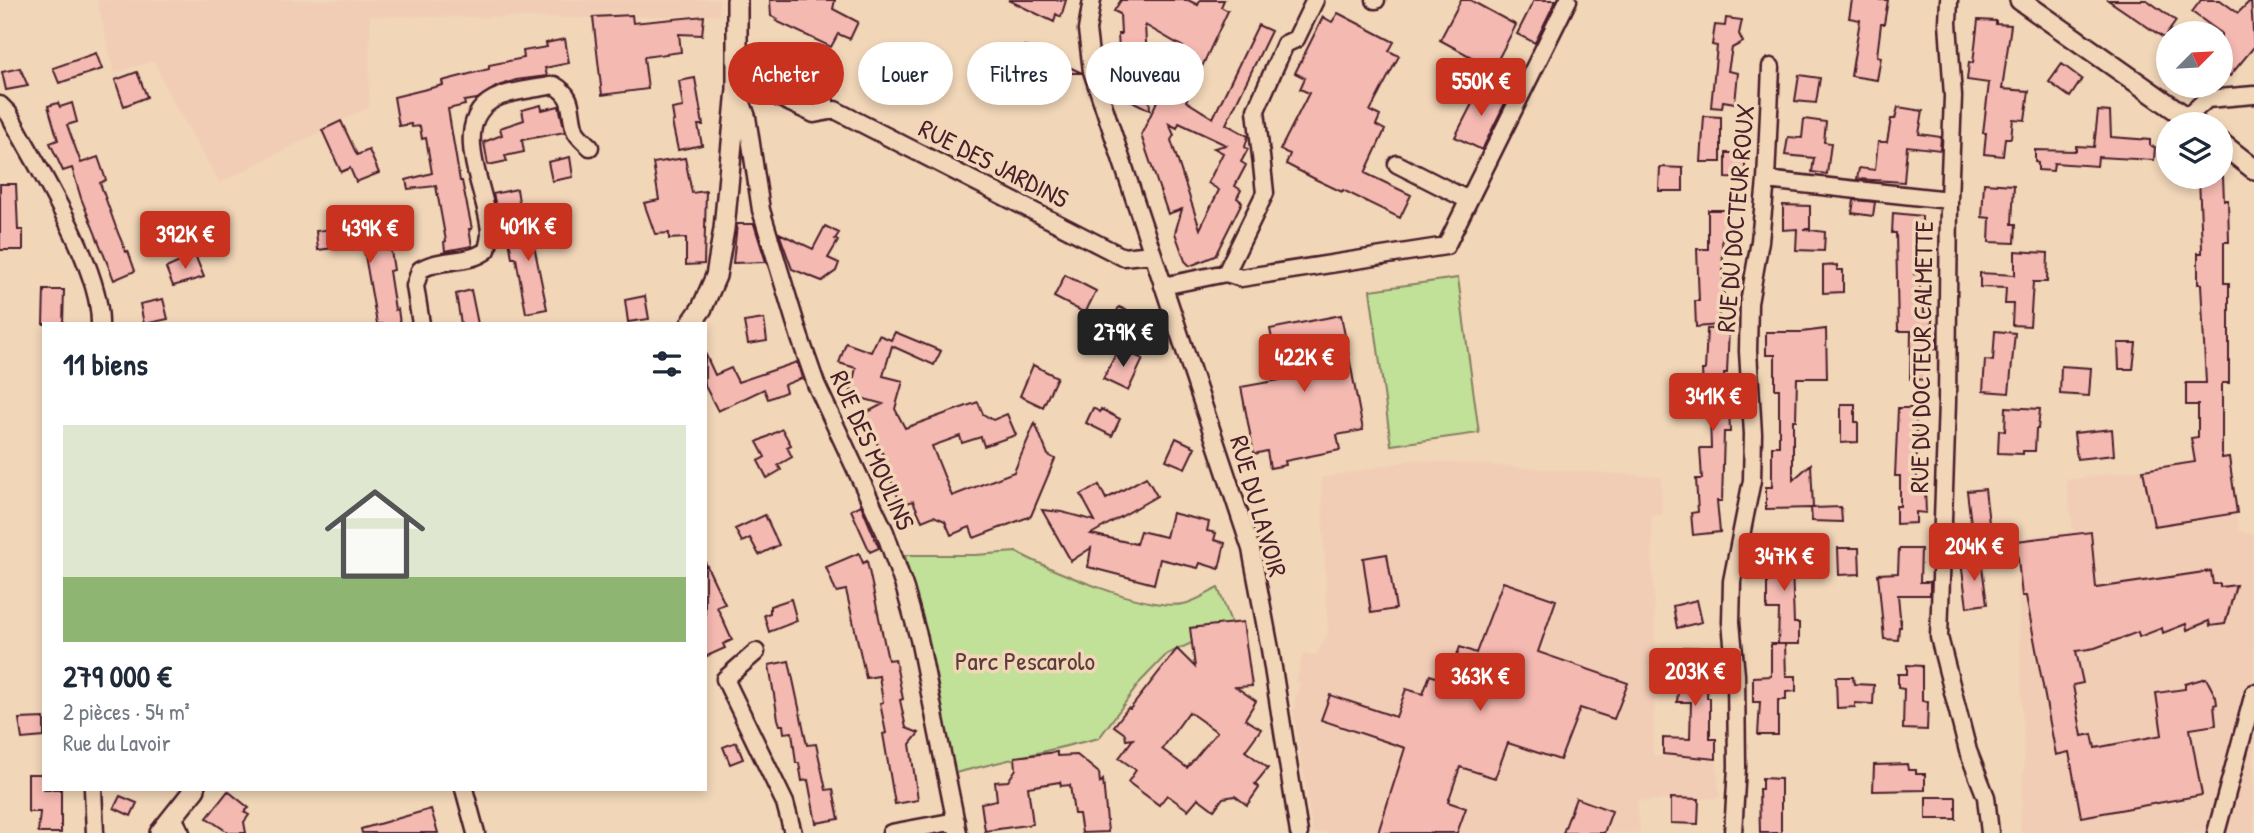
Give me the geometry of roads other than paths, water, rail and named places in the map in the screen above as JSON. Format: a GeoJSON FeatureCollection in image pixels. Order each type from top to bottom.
{"type":"FeatureCollection","features":[{"type":"Feature","properties":{"kind":"street"},"geometry":{"type":"LineString","coordinates":[[736,42],[737,0]]}},
{"type":"Feature","properties":{"kind":"street","name":"RUE DU LAVOIR"},"geometry":{"type":"LineString","coordinates":[[1092,0],[1087,30],[1092,71],[1251,549],[1299,833]]}},
{"type":"Feature","properties":{"kind":"street"},"geometry":{"type":"LineString","coordinates":[[1226,273],[1265,194],[1256,110],[1285,44],[1296,39],[1315,0]]}},
{"type":"Feature","properties":{"kind":"street"},"geometry":{"type":"LineString","coordinates":[[1163,286],[1226,273],[1241,278],[1446,246],[1567,0]]}},
{"type":"Feature","properties":{"kind":"street","name":"RUE DU DOCTEUR CALMETTE"},"geometry":{"type":"LineString","coordinates":[[1949,0],[1953,96],[1939,637],[1968,751],[1986,797],[1990,833]]}},
{"type":"Feature","properties":{"kind":"street"},"geometry":{"type":"LineString","coordinates":[[2020,0],[2179,112]]}},
{"type":"Feature","properties":{"kind":"street","name":"RUE DU DOCTEUR ROUX"},"geometry":{"type":"LineString","coordinates":[[1733,833],[1737,767],[1736,676],[1731,622],[1732,581],[1752,480],[1749,303],[1760,241],[1766,180],[1771,67]]}},
{"type":"Feature","properties":{"kind":"street"},"geometry":{"type":"LineString","coordinates":[[421,322],[415,286],[420,270],[430,263],[477,257],[487,250],[490,233],[470,139],[474,121],[484,106],[500,96],[554,85],[565,92],[571,106],[575,132],[590,148]]}},
{"type":"Feature","properties":{"kind":"street"},"geometry":{"type":"LineString","coordinates":[[2198,112],[2207,99],[2254,95]]}},
{"type":"Feature","properties":{"kind":"street"},"geometry":{"type":"LineString","coordinates":[[0,105],[9,114],[66,221],[92,278],[98,296],[100,322]]}},
{"type":"Feature","properties":{"kind":"street"},"geometry":{"type":"LineString","coordinates":[[692,322],[702,308],[716,276],[741,141],[738,105]]}},
{"type":"Feature","properties":{"kind":"street","name":"RUE DES JARDINS"},"geometry":{"type":"LineString","coordinates":[[795,105],[814,114],[830,106],[1123,257],[1152,254]]}},
{"type":"Feature","properties":{"kind":"street","name":"RUE DES MOULINS"},"geometry":{"type":"LineString","coordinates":[[741,141],[816,384],[885,532],[905,589],[919,639],[957,827]]}},
{"type":"Feature","properties":{"kind":"street"},"geometry":{"type":"LineString","coordinates":[[2233,152],[2254,169]]}},
{"type":"Feature","properties":{"kind":"street"},"geometry":{"type":"LineString","coordinates":[[1397,164],[1468,200]]}},
{"type":"Feature","properties":{"kind":"street"},"geometry":{"type":"LineString","coordinates":[[1766,180],[1949,200]]}},
{"type":"Feature","properties":{"kind":"street"},"geometry":{"type":"LineString","coordinates":[[756,652],[725,679],[785,803],[793,833]]}},
{"type":"Feature","properties":{"kind":"street"},"geometry":{"type":"LineString","coordinates":[[2216,833],[2254,693]]}},
{"type":"Feature","properties":{"kind":"street"},"geometry":{"type":"LineString","coordinates":[[93,791],[95,833]]}},
{"type":"Feature","properties":{"kind":"street"},"geometry":{"type":"LineString","coordinates":[[160,833],[177,825],[194,791]]}},
{"type":"Feature","properties":{"kind":"street"},"geometry":{"type":"LineString","coordinates":[[465,791],[476,833]]}},
{"type":"Feature","properties":{"kind":"street"},"geometry":{"type":"LineString","coordinates":[[891,833],[957,827]]}},
{"type":"Feature","properties":{"kind":"park label","name":"Parc Pescarolo"},"geometry":{"type":"Point","coordinates":[1025,660]}}]}
